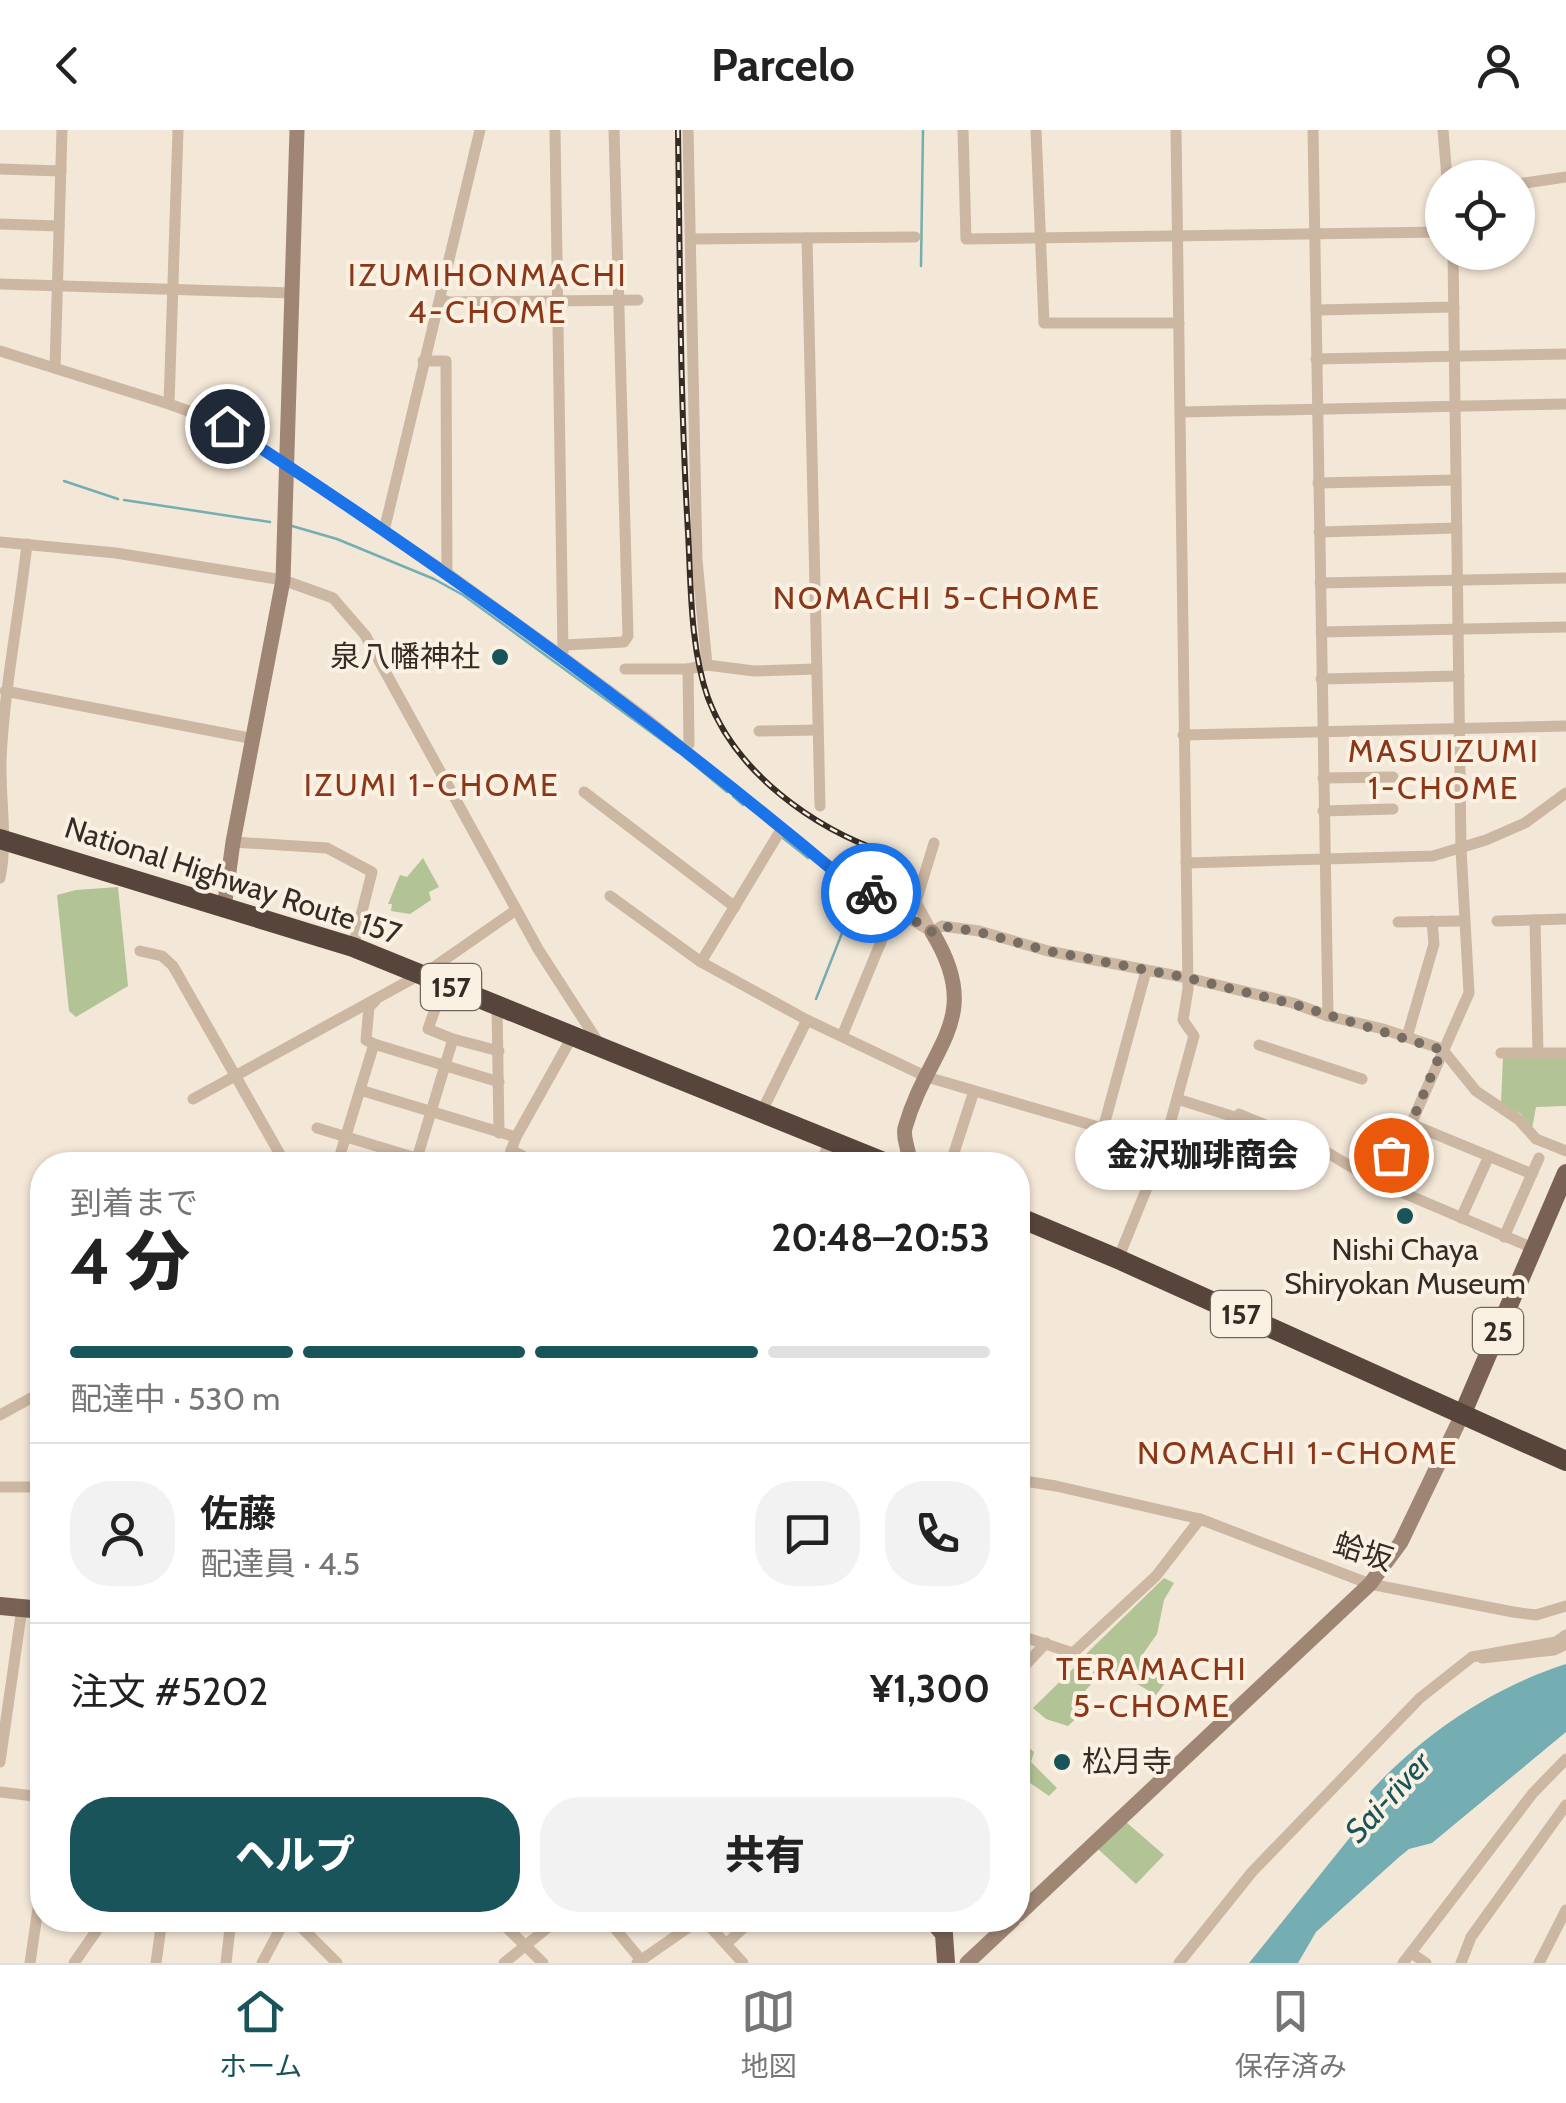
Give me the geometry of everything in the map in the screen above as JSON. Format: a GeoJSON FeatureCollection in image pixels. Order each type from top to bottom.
{"type":"FeatureCollection","features":[{"type":"Feature","properties":{"kind":"highway","name":"National Highway Route 157"},"geometry":{"type":"LineString","coordinates":[[1,839],[353,948],[857,1152]]}},
{"type":"Feature","properties":{"kind":"highway","name":"157"},"geometry":{"type":"LineString","coordinates":[[1030,1222],[1566,1461]]}},
{"type":"Feature","properties":{"kind":"main road","name":"25"},"geometry":{"type":"LineString","coordinates":[[1462,1415],[1566,1174]]}},
{"type":"Feature","properties":{"kind":"main road"},"geometry":{"type":"LineString","coordinates":[[0,1606],[30,1609]]}},
{"type":"Feature","properties":{"kind":"main road"},"geometry":{"type":"LineString","coordinates":[[942,1932],[946,1963]]}},
{"type":"Feature","properties":{"kind":"street"},"geometry":{"type":"LineString","coordinates":[[55,368],[62,130]]}},
{"type":"Feature","properties":{"kind":"street"},"geometry":{"type":"LineString","coordinates":[[168,404],[178,130]]}},
{"type":"Feature","properties":{"kind":"street"},"geometry":{"type":"LineString","coordinates":[[224,908],[283,580],[298,130]]}},
{"type":"Feature","properties":{"kind":"street"},"geometry":{"type":"LineString","coordinates":[[384,531],[480,130]]}},
{"type":"Feature","properties":{"kind":"street"},"geometry":{"type":"LineString","coordinates":[[555,130],[563,650]]}},
{"type":"Feature","properties":{"kind":"street"},"geometry":{"type":"LineString","coordinates":[[563,650],[624,642],[628,636],[614,130]]}},
{"type":"Feature","properties":{"kind":"street"},"geometry":{"type":"LineString","coordinates":[[688,130],[697,560],[707,665]]}},
{"type":"Feature","properties":{"kind":"street"},"geometry":{"type":"LineString","coordinates":[[964,130],[966,239],[1425,232]]}},
{"type":"Feature","properties":{"kind":"street"},"geometry":{"type":"LineString","coordinates":[[1036,130],[1044,323],[1180,323]]}},
{"type":"Feature","properties":{"kind":"street"},"geometry":{"type":"LineString","coordinates":[[1118,1258],[1164,1146],[1194,1036],[1183,1020],[1188,978],[1176,130]]}},
{"type":"Feature","properties":{"kind":"street"},"geometry":{"type":"LineString","coordinates":[[1313,130],[1328,1016]]}},
{"type":"Feature","properties":{"kind":"street"},"geometry":{"type":"LineString","coordinates":[[1443,130],[1446,160]]}},
{"type":"Feature","properties":{"kind":"street"},"geometry":{"type":"LineString","coordinates":[[0,169],[61,171]]}},
{"type":"Feature","properties":{"kind":"street"},"geometry":{"type":"LineString","coordinates":[[1535,182],[1566,177]]}},
{"type":"Feature","properties":{"kind":"street"},"geometry":{"type":"LineString","coordinates":[[0,224],[59,226]]}},
{"type":"Feature","properties":{"kind":"street"},"geometry":{"type":"LineString","coordinates":[[691,238],[915,237]]}},
{"type":"Feature","properties":{"kind":"street"},"geometry":{"type":"LineString","coordinates":[[806,238],[820,806]]}},
{"type":"Feature","properties":{"kind":"street"},"geometry":{"type":"LineString","coordinates":[[1375,1181],[1411,1124],[1470,993],[1461,849],[1453,270]]}},
{"type":"Feature","properties":{"kind":"street"},"geometry":{"type":"LineString","coordinates":[[0,284],[292,292]]}},
{"type":"Feature","properties":{"kind":"street"},"geometry":{"type":"LineString","coordinates":[[440,298],[449,302],[638,300]]}},
{"type":"Feature","properties":{"kind":"street"},"geometry":{"type":"LineString","coordinates":[[1316,310],[1454,307]]}},
{"type":"Feature","properties":{"kind":"street"},"geometry":{"type":"LineString","coordinates":[[0,351],[227,426],[563,650],[840,876],[932,932]]}},
{"type":"Feature","properties":{"kind":"street"},"geometry":{"type":"LineString","coordinates":[[1316,359],[1566,354]]}},
{"type":"Feature","properties":{"kind":"street"},"geometry":{"type":"LineString","coordinates":[[423,361],[446,361],[447,573]]}},
{"type":"Feature","properties":{"kind":"street"},"geometry":{"type":"LineString","coordinates":[[1181,412],[1566,404]]}},
{"type":"Feature","properties":{"kind":"street"},"geometry":{"type":"LineString","coordinates":[[1318,483],[1456,480]]}},
{"type":"Feature","properties":{"kind":"street"},"geometry":{"type":"LineString","coordinates":[[1319,532],[1457,528]]}},
{"type":"Feature","properties":{"kind":"street"},"geometry":{"type":"LineString","coordinates":[[0,542],[116,552],[283,580],[332,598],[365,635],[516,910],[600,1045]]}},
{"type":"Feature","properties":{"kind":"street"},"geometry":{"type":"LineString","coordinates":[[0,878],[5,856],[1,839],[1,763],[5,691],[27,544]]}},
{"type":"Feature","properties":{"kind":"street"},"geometry":{"type":"LineString","coordinates":[[1320,583],[1566,578]]}},
{"type":"Feature","properties":{"kind":"street"},"geometry":{"type":"LineString","coordinates":[[1320,632],[1566,628]]}},
{"type":"Feature","properties":{"kind":"street"},"geometry":{"type":"LineString","coordinates":[[625,669],[707,665],[754,672],[816,669]]}},
{"type":"Feature","properties":{"kind":"street"},"geometry":{"type":"LineString","coordinates":[[684,750],[689,744],[688,668]]}},
{"type":"Feature","properties":{"kind":"street"},"geometry":{"type":"LineString","coordinates":[[1321,680],[1459,676]]}},
{"type":"Feature","properties":{"kind":"street"},"geometry":{"type":"LineString","coordinates":[[5,691],[254,739]]}},
{"type":"Feature","properties":{"kind":"street"},"geometry":{"type":"LineString","coordinates":[[1183,735],[1566,726]]}},
{"type":"Feature","properties":{"kind":"street"},"geometry":{"type":"LineString","coordinates":[[759,731],[818,730]]}},
{"type":"Feature","properties":{"kind":"street"},"geometry":{"type":"LineString","coordinates":[[1323,778],[1392,777]]}},
{"type":"Feature","properties":{"kind":"street"},"geometry":{"type":"LineString","coordinates":[[584,792],[735,907]]}},
{"type":"Feature","properties":{"kind":"street"},"geometry":{"type":"LineString","coordinates":[[1186,863],[1433,856],[1461,849],[1525,822],[1566,794]]}},
{"type":"Feature","properties":{"kind":"street"},"geometry":{"type":"LineString","coordinates":[[1324,811],[1393,809]]}},
{"type":"Feature","properties":{"kind":"street"},"geometry":{"type":"LineString","coordinates":[[702,962],[782,828]]}},
{"type":"Feature","properties":{"kind":"street"},"geometry":{"type":"LineString","coordinates":[[233,842],[327,848],[372,872],[353,948]]}},
{"type":"Feature","properties":{"kind":"street"},"geometry":{"type":"LineString","coordinates":[[909,1152],[904,1131],[956,1005],[955,980],[947,956],[916,902],[934,843]]}},
{"type":"Feature","properties":{"kind":"street"},"geometry":{"type":"LineString","coordinates":[[610,896],[702,962],[807,1020],[927,1077],[1164,1146]]}},
{"type":"Feature","properties":{"kind":"street"},"geometry":{"type":"LineString","coordinates":[[842,1036],[896,908]]}},
{"type":"Feature","properties":{"kind":"street"},"geometry":{"type":"LineString","coordinates":[[194,1100],[434,967],[516,910]]}},
{"type":"Feature","properties":{"kind":"street"},"geometry":{"type":"LineString","coordinates":[[1497,921],[1566,918]]}},
{"type":"Feature","properties":{"kind":"street"},"geometry":{"type":"LineString","coordinates":[[1398,922],[1463,920]]}},
{"type":"Feature","properties":{"kind":"street"},"geometry":{"type":"LineString","coordinates":[[1535,920],[1538,1053]]}},
{"type":"Feature","properties":{"kind":"street"},"geometry":{"type":"LineString","coordinates":[[1408,1038],[1434,944],[1432,921]]}},
{"type":"Feature","properties":{"kind":"street"},"geometry":{"type":"LineString","coordinates":[[932,932],[942,926],[979,932],[1048,951],[1188,978],[1408,1038],[1442,1050],[1476,1091],[1519,1120],[1536,1139],[1566,1151]]}},
{"type":"Feature","properties":{"kind":"street"},"geometry":{"type":"LineString","coordinates":[[140,951],[162,956],[172,966],[279,1152]]}},
{"type":"Feature","properties":{"kind":"street"},"geometry":{"type":"LineString","coordinates":[[1103,1129],[1146,971]]}},
{"type":"Feature","properties":{"kind":"street"},"geometry":{"type":"LineString","coordinates":[[444,984],[428,1029],[499,1052]]}},
{"type":"Feature","properties":{"kind":"street"},"geometry":{"type":"LineString","coordinates":[[386,992],[368,1008],[366,1040],[499,1082]]}},
{"type":"Feature","properties":{"kind":"street"},"geometry":{"type":"LineString","coordinates":[[497,1006],[499,1133]]}},
{"type":"Feature","properties":{"kind":"street"},"geometry":{"type":"LineString","coordinates":[[760,1114],[807,1020]]}},
{"type":"Feature","properties":{"kind":"street"},"geometry":{"type":"LineString","coordinates":[[510,1152],[573,1035]]}},
{"type":"Feature","properties":{"kind":"street"},"geometry":{"type":"LineString","coordinates":[[419,1152],[453,1039]]}},
{"type":"Feature","properties":{"kind":"street"},"geometry":{"type":"LineString","coordinates":[[342,1152],[374,1044]]}},
{"type":"Feature","properties":{"kind":"street"},"geometry":{"type":"LineString","coordinates":[[1260,1045],[1362,1079]]}},
{"type":"Feature","properties":{"kind":"street"},"geometry":{"type":"LineString","coordinates":[[1500,1052],[1566,1053]]}},
{"type":"Feature","properties":{"kind":"street"},"geometry":{"type":"LineString","coordinates":[[360,1090],[499,1133],[524,1152]]}},
{"type":"Feature","properties":{"kind":"street"},"geometry":{"type":"LineString","coordinates":[[954,1152],[974,1092]]}},
{"type":"Feature","properties":{"kind":"street"},"geometry":{"type":"LineString","coordinates":[[1177,1099],[1239,1116],[1318,1146],[1375,1181],[1533,1248]]}},
{"type":"Feature","properties":{"kind":"street"},"geometry":{"type":"LineString","coordinates":[[1411,1124],[1532,1174]]}},
{"type":"Feature","properties":{"kind":"street"},"geometry":{"type":"LineString","coordinates":[[318,1128],[389,1152]]}},
{"type":"Feature","properties":{"kind":"street"},"geometry":{"type":"LineString","coordinates":[[826,1152],[830,1142]]}},
{"type":"Feature","properties":{"kind":"street"},"geometry":{"type":"LineString","coordinates":[[1461,1218],[1488,1156]]}},
{"type":"Feature","properties":{"kind":"street"},"geometry":{"type":"LineString","coordinates":[[1504,1237],[1539,1158]]}},
{"type":"Feature","properties":{"kind":"street"},"geometry":{"type":"LineString","coordinates":[[0,1415],[30,1399]]}},
{"type":"Feature","properties":{"kind":"street"},"geometry":{"type":"LineString","coordinates":[[1030,1899],[1370,1584],[1401,1542],[1462,1415]]}},
{"type":"Feature","properties":{"kind":"street","name":"蛤坂"},"geometry":{"type":"LineString","coordinates":[[1030,1482],[1200,1520],[1370,1584],[1536,1615],[1566,1606]]}},
{"type":"Feature","properties":{"kind":"street"},"geometry":{"type":"LineString","coordinates":[[0,1488],[30,1487]]}},
{"type":"Feature","properties":{"kind":"street"},"geometry":{"type":"LineString","coordinates":[[1030,1638],[1073,1652],[1156,1576],[1200,1520]]}},
{"type":"Feature","properties":{"kind":"street"},"geometry":{"type":"LineString","coordinates":[[0,1762],[22,1608]]}},
{"type":"Feature","properties":{"kind":"street"},"geometry":{"type":"LineString","coordinates":[[1179,1963],[1264,1860],[1420,1698],[1472,1657],[1556,1642],[1566,1636]]}},
{"type":"Feature","properties":{"kind":"street"},"geometry":{"type":"LineString","coordinates":[[1030,1660],[1046,1643]]}},
{"type":"Feature","properties":{"kind":"street"},"geometry":{"type":"LineString","coordinates":[[1472,1657],[1489,1660],[1554,1650],[1566,1644]]}},
{"type":"Feature","properties":{"kind":"street"},"geometry":{"type":"LineString","coordinates":[[1426,1963],[1407,1958],[1533,1793],[1566,1760]]}},
{"type":"Feature","properties":{"kind":"street"},"geometry":{"type":"LineString","coordinates":[[0,1792],[30,1796]]}},
{"type":"Feature","properties":{"kind":"street"},"geometry":{"type":"LineString","coordinates":[[1460,1963],[1471,1937],[1566,1805]]}},
{"type":"Feature","properties":{"kind":"street"},"geometry":{"type":"LineString","coordinates":[[1539,1963],[1566,1910]]}},
{"type":"Feature","properties":{"kind":"street"},"geometry":{"type":"LineString","coordinates":[[30,1963],[34,1932]]}},
{"type":"Feature","properties":{"kind":"street"},"geometry":{"type":"LineString","coordinates":[[74,1963],[97,1932]]}},
{"type":"Feature","properties":{"kind":"street"},"geometry":{"type":"LineString","coordinates":[[156,1963],[160,1932]]}},
{"type":"Feature","properties":{"kind":"street"},"geometry":{"type":"LineString","coordinates":[[226,1963],[230,1932]]}},
{"type":"Feature","properties":{"kind":"street"},"geometry":{"type":"LineString","coordinates":[[262,1963],[279,1932]]}},
{"type":"Feature","properties":{"kind":"street"},"geometry":{"type":"LineString","coordinates":[[306,1932],[337,1963]]}},
{"type":"Feature","properties":{"kind":"street"},"geometry":{"type":"LineString","coordinates":[[511,1932],[542,1963]]}},
{"type":"Feature","properties":{"kind":"street"},"geometry":{"type":"LineString","coordinates":[[504,1963],[541,1932]]}},
{"type":"Feature","properties":{"kind":"street"},"geometry":{"type":"LineString","coordinates":[[617,1932],[639,1962],[684,1932]]}},
{"type":"Feature","properties":{"kind":"street"},"geometry":{"type":"LineString","coordinates":[[714,1932],[743,1963]]}},
{"type":"Feature","properties":{"kind":"street"},"geometry":{"type":"LineString","coordinates":[[726,1944],[739,1932]]}},
{"type":"Feature","properties":{"kind":"street"},"geometry":{"type":"LineString","coordinates":[[968,1963],[997,1932]]}},
{"type":"Feature","properties":{"kind":"green space"},"geometry":{"type":"Polygon","coordinates":[[[423,858],[439,887],[429,892],[431,900],[410,914],[391,911],[392,904],[388,904],[400,875],[407,877],[423,858]]]}},
{"type":"Feature","properties":{"kind":"green space"},"geometry":{"type":"Polygon","coordinates":[[[118,887],[128,986],[76,1017],[69,1011],[57,895],[118,887]]]}},
{"type":"Feature","properties":{"kind":"green space"},"geometry":{"type":"Polygon","coordinates":[[[1503,1057],[1566,1057],[1566,1106],[1536,1107],[1532,1129],[1521,1114],[1501,1104],[1503,1057]]]}},
{"type":"Feature","properties":{"kind":"green space"},"geometry":{"type":"Polygon","coordinates":[[[1164,1578],[1174,1583],[1164,1600],[1157,1634],[1143,1654],[1168,1679],[1156,1695],[1086,1654],[1164,1578]]]}},
{"type":"Feature","properties":{"kind":"green space"},"geometry":{"type":"Polygon","coordinates":[[[1084,1658],[1098,1676],[1079,1698],[1085,1710],[1068,1726],[1046,1719],[1033,1708],[1084,1658]]]}},
{"type":"Feature","properties":{"kind":"green space"},"geometry":{"type":"Polygon","coordinates":[[[1030,1749],[1034,1752],[1031,1762],[1057,1788],[1049,1796],[1030,1783],[1030,1749]]]}},
{"type":"Feature","properties":{"kind":"green space"},"geometry":{"type":"Polygon","coordinates":[[[1126,1822],[1164,1855],[1136,1884],[1098,1849],[1126,1822]]]}},
{"type":"Feature","properties":{"kind":"water","name":"Sai-river"},"geometry":{"type":"Polygon","coordinates":[[[1566,1664],[1566,1732],[1432,1843],[1409,1849],[1398,1858],[1316,1932],[1298,1963],[1249,1963],[1368,1815],[1374,1803],[1370,1792],[1412,1751],[1485,1700],[1566,1664]]]}},
{"type":"Feature","properties":{"kind":"waterway"},"geometry":{"type":"LineString","coordinates":[[921,266],[923,130]]}},
{"type":"Feature","properties":{"kind":"waterway"},"geometry":{"type":"LineString","coordinates":[[64,481],[118,499]]}},
{"type":"Feature","properties":{"kind":"waterway"},"geometry":{"type":"LineString","coordinates":[[124,500],[270,522]]}},
{"type":"Feature","properties":{"kind":"waterway"},"geometry":{"type":"LineString","coordinates":[[292,526],[337,539],[463,595],[678,752]]}},
{"type":"Feature","properties":{"kind":"waterway"},"geometry":{"type":"LineString","coordinates":[[685,757],[727,792]]}},
{"type":"Feature","properties":{"kind":"waterway"},"geometry":{"type":"LineString","coordinates":[[733,796],[743,805]]}},
{"type":"Feature","properties":{"kind":"waterway"},"geometry":{"type":"LineString","coordinates":[[783,838],[808,858]]}},
{"type":"Feature","properties":{"kind":"waterway"},"geometry":{"type":"LineString","coordinates":[[845,886],[861,898],[847,922]]}},
{"type":"Feature","properties":{"kind":"waterway"},"geometry":{"type":"LineString","coordinates":[[816,999],[844,928]]}},
{"type":"Feature","properties":{"kind":"railway"},"geometry":{"type":"LineString","coordinates":[[678,130],[685,482],[692,616],[702,678],[721,725],[757,773],[805,813],[886,853]]}},
{"type":"Feature","properties":{"kind":"way so far"},"geometry":{"type":"LineString","coordinates":[[871,893],[932,932],[942,926],[979,932],[1048,951],[1188,978],[1383,1029],[1442,1050],[1411,1124],[1391,1155]]}},
{"type":"Feature","properties":{"kind":"place","name":"泉八幡神社"},"geometry":{"type":"Point","coordinates":[500,657]}},
{"type":"Feature","properties":{"kind":"place","name":"金沢珈琲商会"},"geometry":{"type":"Point","coordinates":[1391,1155]}},
{"type":"Feature","properties":{"kind":"place","name":"Nishi Chaya Shiryokan Museum"},"geometry":{"type":"Point","coordinates":[1405,1216]}},
{"type":"Feature","properties":{"kind":"place","name":"松月寺"},"geometry":{"type":"Point","coordinates":[1062,1762]}},
{"type":"Feature","properties":{"kind":"district","name":"IZUMIHONMACHI 4-CHOME"},"geometry":{"type":"Point","coordinates":[488,294]}},
{"type":"Feature","properties":{"kind":"district","name":"NOMACHI 5-CHOME"},"geometry":{"type":"Point","coordinates":[937,598]}},
{"type":"Feature","properties":{"kind":"district","name":"MASUIZUMI 1-CHOME"},"geometry":{"type":"Point","coordinates":[1444,770]}},
{"type":"Feature","properties":{"kind":"district","name":"IZUMI 1-CHOME"},"geometry":{"type":"Point","coordinates":[432,785]}},
{"type":"Feature","properties":{"kind":"district","name":"NOMACHI 1-CHOME"},"geometry":{"type":"Point","coordinates":[1298,1453]}},
{"type":"Feature","properties":{"kind":"district","name":"TERAMACHI 5-CHOME"},"geometry":{"type":"Point","coordinates":[1152,1688]}},
{"type":"Feature","properties":{"kind":"route"},"geometry":{"type":"LineString","coordinates":[[227,426],[447,573],[562,656],[647,719],[840,876],[871,893]]}}]}
